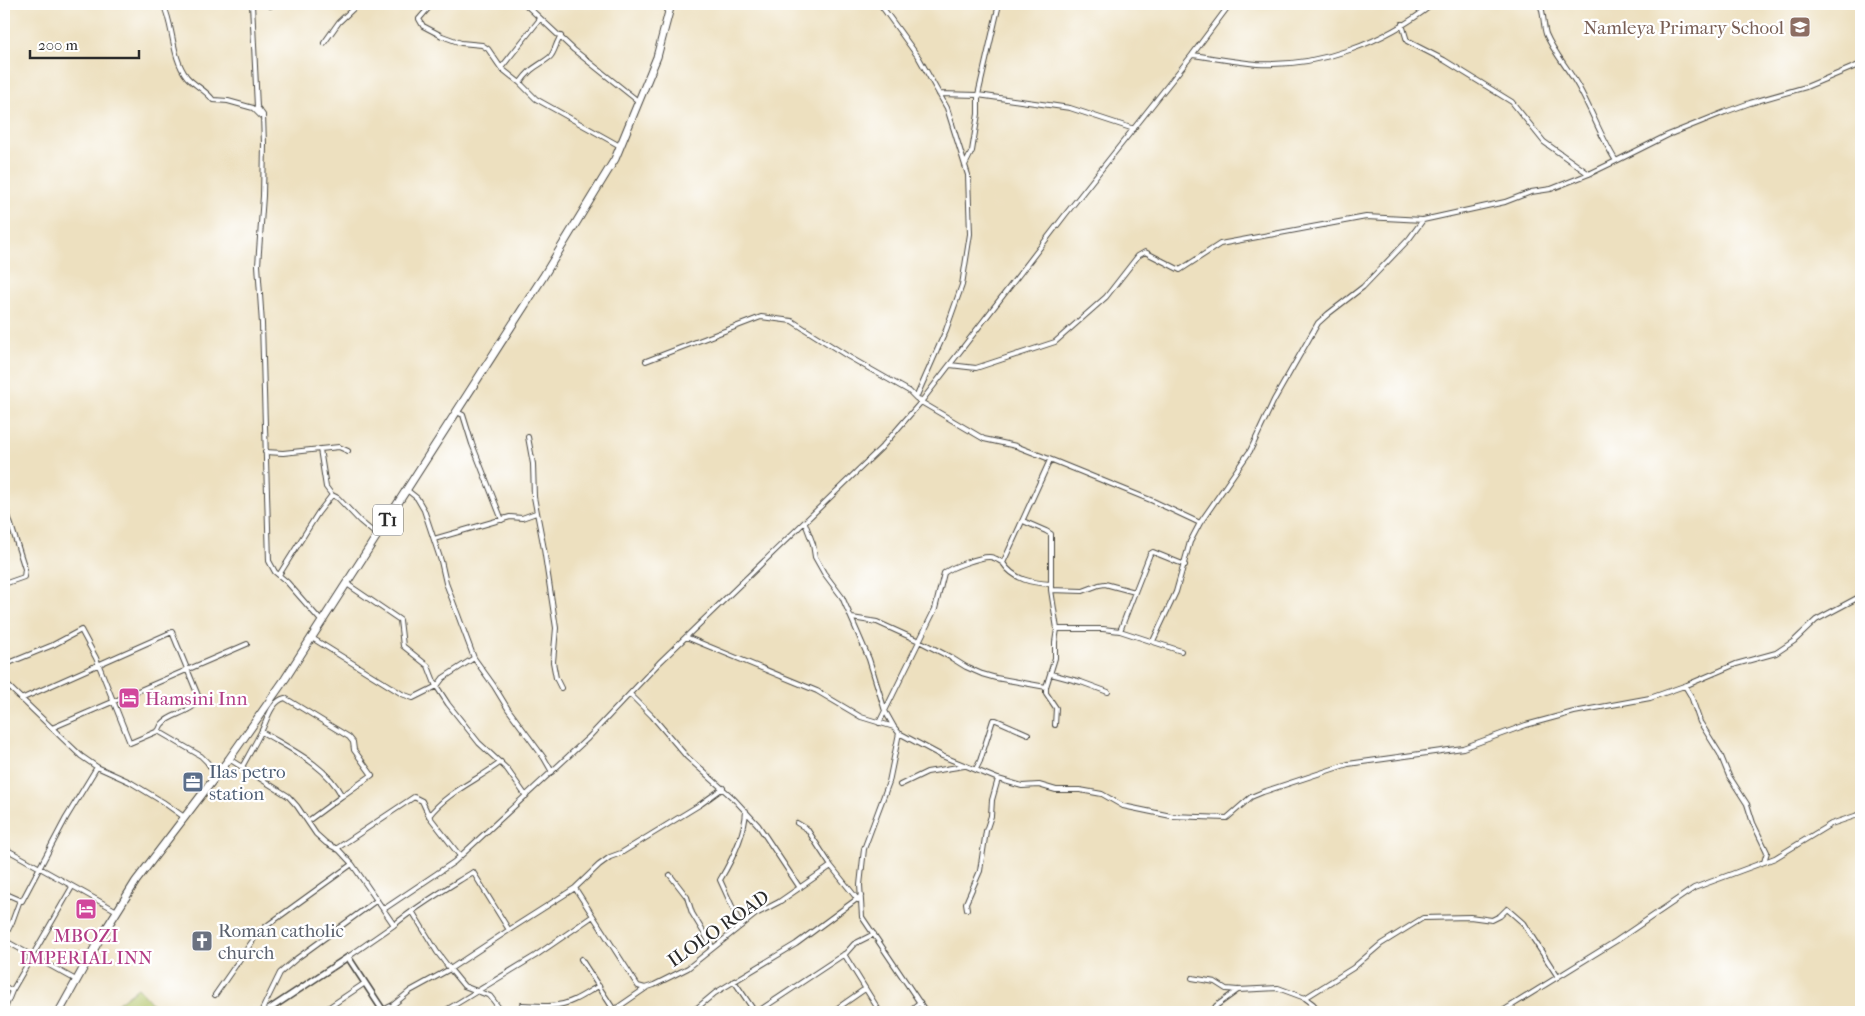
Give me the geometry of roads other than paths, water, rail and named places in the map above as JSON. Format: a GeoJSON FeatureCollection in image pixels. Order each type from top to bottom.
{"type":"FeatureCollection","features":[{"type":"Feature","properties":{"kind":"highway","name":"T1"},"geometry":{"type":"LineString","coordinates":[[59,1012],[76,980],[136,881],[229,759],[285,679],[543,278],[615,159],[657,58],[671,4]]}},
{"type":"Feature","properties":{"kind":"street"},"geometry":{"type":"LineString","coordinates":[[164,4],[177,57],[187,77],[198,88],[209,94],[213,100],[228,101],[253,108],[263,118]]}},
{"type":"Feature","properties":{"kind":"street"},"geometry":{"type":"LineString","coordinates":[[252,4],[257,107],[263,118],[263,196],[258,265],[262,324],[269,561],[275,572],[304,599],[322,622]]}},
{"type":"Feature","properties":{"kind":"street"},"geometry":{"type":"LineString","coordinates":[[265,4],[270,6],[274,4]]}},
{"type":"Feature","properties":{"kind":"street"},"geometry":{"type":"LineString","coordinates":[[324,43],[339,22],[358,4]]}},
{"type":"Feature","properties":{"kind":"street"},"geometry":{"type":"LineString","coordinates":[[432,4],[419,19],[423,26],[461,43],[482,45],[488,49],[501,68],[536,99],[620,146]]}},
{"type":"Feature","properties":{"kind":"street"},"geometry":{"type":"LineString","coordinates":[[524,4],[561,36],[574,50],[639,102]]}},
{"type":"Feature","properties":{"kind":"street"},"geometry":{"type":"LineString","coordinates":[[880,4],[919,58],[947,108],[968,175],[970,234],[962,285],[946,330],[916,398]]}},
{"type":"Feature","properties":{"kind":"street"},"geometry":{"type":"LineString","coordinates":[[965,165],[972,150],[978,114],[978,95],[999,4]]}},
{"type":"Feature","properties":{"kind":"street"},"geometry":{"type":"LineString","coordinates":[[384,909],[460,856],[552,772],[588,738],[686,637],[806,523],[881,448],[921,402],[1230,4]]}},
{"type":"Feature","properties":{"kind":"street"},"geometry":{"type":"LineString","coordinates":[[1192,55],[1255,64],[1281,64],[1315,59],[1343,53],[1367,44],[1433,4]]}},
{"type":"Feature","properties":{"kind":"street"},"geometry":{"type":"LineString","coordinates":[[1540,4],[1546,32],[1559,58],[1576,83],[1616,161]]}},
{"type":"Feature","properties":{"kind":"street"},"geometry":{"type":"LineString","coordinates":[[501,68],[540,19]]}},
{"type":"Feature","properties":{"kind":"street"},"geometry":{"type":"LineString","coordinates":[[1402,24],[1408,41],[1444,60],[1512,102],[1544,142],[1590,174]]}},
{"type":"Feature","properties":{"kind":"street"},"geometry":{"type":"LineString","coordinates":[[520,83],[530,70],[551,56],[555,44],[561,36]]}},
{"type":"Feature","properties":{"kind":"street"},"geometry":{"type":"LineString","coordinates":[[950,365],[976,368],[1055,342],[1106,297],[1138,256],[1145,252],[1180,270],[1220,244],[1366,218],[1424,220],[1505,202],[1531,192],[1551,189],[1590,174],[1668,135],[1725,112],[1806,86],[1861,64]]}},
{"type":"Feature","properties":{"kind":"street"},"geometry":{"type":"LineString","coordinates":[[939,94],[978,95],[1070,108],[1134,129]]}},
{"type":"Feature","properties":{"kind":"street"},"geometry":{"type":"LineString","coordinates":[[1153,641],[1176,592],[1190,542],[1200,523],[1250,451],[1274,400],[1318,323],[1363,287],[1424,220]]}},
{"type":"Feature","properties":{"kind":"street"},"geometry":{"type":"LineString","coordinates":[[646,361],[761,317],[792,321],[909,391],[921,402],[975,435],[984,439],[1016,446],[1153,501],[1200,523]]}},
{"type":"Feature","properties":{"kind":"street"},"geometry":{"type":"LineString","coordinates":[[457,412],[463,415],[472,444],[502,520]]}},
{"type":"Feature","properties":{"kind":"street"},"geometry":{"type":"LineString","coordinates":[[528,437],[533,464],[536,513],[544,549],[556,628],[553,662],[556,678],[561,688]]}},
{"type":"Feature","properties":{"kind":"street"},"geometry":{"type":"LineString","coordinates":[[265,452],[283,453],[339,447],[348,451]]}},
{"type":"Feature","properties":{"kind":"street"},"geometry":{"type":"LineString","coordinates":[[320,449],[326,487],[332,495],[338,498],[360,521],[378,536]]}},
{"type":"Feature","properties":{"kind":"street"},"geometry":{"type":"LineString","coordinates":[[1003,563],[1050,460]]}},
{"type":"Feature","properties":{"kind":"street"},"geometry":{"type":"LineString","coordinates":[[407,490],[417,498],[424,510],[446,584],[474,658],[552,772]]}},
{"type":"Feature","properties":{"kind":"street"},"geometry":{"type":"LineString","coordinates":[[279,575],[318,513],[332,495]]}},
{"type":"Feature","properties":{"kind":"street"},"geometry":{"type":"LineString","coordinates":[[4,504],[24,569],[24,577],[4,584]]}},
{"type":"Feature","properties":{"kind":"street"},"geometry":{"type":"LineString","coordinates":[[434,539],[510,517],[522,518],[536,513]]}},
{"type":"Feature","properties":{"kind":"street"},"geometry":{"type":"LineString","coordinates":[[1023,521],[1051,534],[1051,590],[1057,629],[1054,642],[1055,658],[1046,687],[1047,697],[1056,708],[1055,724]]}},
{"type":"Feature","properties":{"kind":"street"},"geometry":{"type":"LineString","coordinates":[[806,523],[815,557],[842,597],[852,618],[869,659],[885,711],[899,734],[942,756],[1022,786],[1040,785],[1056,790],[1080,790],[1102,794],[1123,806],[1171,816],[1227,818],[1252,797],[1331,768],[1462,748],[1526,725],[1586,709],[1650,698],[1685,686],[1736,664],[1776,653],[1794,641],[1816,620],[1861,596]]}},
{"type":"Feature","properties":{"kind":"street"},"geometry":{"type":"LineString","coordinates":[[1120,632],[1151,552],[1185,565]]}},
{"type":"Feature","properties":{"kind":"street"},"geometry":{"type":"LineString","coordinates":[[879,722],[935,609],[944,573],[952,568],[985,558],[996,558],[1016,577],[1051,584]]}},
{"type":"Feature","properties":{"kind":"street"},"geometry":{"type":"LineString","coordinates":[[347,584],[400,620],[403,646],[428,666],[448,704],[479,743],[515,777],[526,796]]}},
{"type":"Feature","properties":{"kind":"street"},"geometry":{"type":"LineString","coordinates":[[1051,590],[1083,591],[1105,584],[1135,592]]}},
{"type":"Feature","properties":{"kind":"street"},"geometry":{"type":"LineString","coordinates":[[852,618],[877,622],[919,641],[982,674],[1046,687]]}},
{"type":"Feature","properties":{"kind":"street"},"geometry":{"type":"LineString","coordinates":[[1057,629],[1103,629],[1120,632],[1181,651]]}},
{"type":"Feature","properties":{"kind":"street"},"geometry":{"type":"LineString","coordinates":[[4,665],[52,645],[81,630],[99,665],[130,743],[158,732],[162,723],[186,711],[198,702],[199,698],[172,632],[99,665],[21,699]]}},
{"type":"Feature","properties":{"kind":"street"},"geometry":{"type":"LineString","coordinates":[[686,637],[816,691],[861,717],[894,727]]}},
{"type":"Feature","properties":{"kind":"street"},"geometry":{"type":"LineString","coordinates":[[312,638],[402,694],[413,698],[437,686],[443,678],[474,658]]}},
{"type":"Feature","properties":{"kind":"street"},"geometry":{"type":"LineString","coordinates":[[52,728],[246,644]]}},
{"type":"Feature","properties":{"kind":"street"},"geometry":{"type":"LineString","coordinates":[[1051,674],[1108,692]]}},
{"type":"Feature","properties":{"kind":"street"},"geometry":{"type":"LineString","coordinates":[[4,682],[97,768],[130,782],[163,802],[184,818]]}},
{"type":"Feature","properties":{"kind":"street"},"geometry":{"type":"LineString","coordinates":[[1685,686],[1691,696],[1700,722],[1720,754],[1729,776],[1747,804],[1753,823],[1767,852],[1764,862]]}},
{"type":"Feature","properties":{"kind":"street"},"geometry":{"type":"LineString","coordinates":[[630,694],[687,756],[746,811],[766,835],[800,888]]}},
{"type":"Feature","properties":{"kind":"street"},"geometry":{"type":"LineString","coordinates":[[242,767],[262,732],[269,714],[281,699],[285,698],[350,737],[354,750],[372,775],[308,821]]}},
{"type":"Feature","properties":{"kind":"street"},"geometry":{"type":"LineString","coordinates":[[976,769],[993,720],[1028,734]]}},
{"type":"Feature","properties":{"kind":"street"},"geometry":{"type":"LineString","coordinates":[[158,732],[201,756],[216,775]]}},
{"type":"Feature","properties":{"kind":"street"},"geometry":{"type":"LineString","coordinates":[[262,732],[318,767],[336,784],[342,796]]}},
{"type":"Feature","properties":{"kind":"street"},"geometry":{"type":"LineString","coordinates":[[899,734],[889,782],[864,848],[859,897],[862,917],[926,1012]]}},
{"type":"Feature","properties":{"kind":"street"},"geometry":{"type":"LineString","coordinates":[[229,759],[288,796],[316,834],[352,864],[394,925]]}},
{"type":"Feature","properties":{"kind":"street"},"geometry":{"type":"LineString","coordinates":[[429,816],[442,802],[485,775],[501,762]]}},
{"type":"Feature","properties":{"kind":"street"},"geometry":{"type":"LineString","coordinates":[[900,785],[926,772],[966,766]]}},
{"type":"Feature","properties":{"kind":"street"},"geometry":{"type":"LineString","coordinates":[[76,980],[4,939],[20,900],[22,901],[97,768]]}},
{"type":"Feature","properties":{"kind":"street"},"geometry":{"type":"LineString","coordinates":[[967,909],[966,903],[980,871],[986,831],[998,778]]}},
{"type":"Feature","properties":{"kind":"street"},"geometry":{"type":"LineString","coordinates":[[348,957],[383,1011],[410,991],[450,969],[575,888],[610,857],[621,853],[674,821],[723,788]]}},
{"type":"Feature","properties":{"kind":"street"},"geometry":{"type":"LineString","coordinates":[[336,849],[414,796],[422,801],[429,816],[460,856]]}},
{"type":"Feature","properties":{"kind":"street"},"geometry":{"type":"LineString","coordinates":[[741,926],[720,880],[736,851],[745,822],[746,811]]}},
{"type":"Feature","properties":{"kind":"street"},"geometry":{"type":"LineString","coordinates":[[1501,1012],[1616,941],[1694,888],[1775,858],[1831,824],[1861,814]]}},
{"type":"Feature","properties":{"kind":"street"},"geometry":{"type":"LineString","coordinates":[[796,823],[807,829],[830,866],[859,897]]}},
{"type":"Feature","properties":{"kind":"street"},"geometry":{"type":"LineString","coordinates":[[4,848],[117,911]]}},
{"type":"Feature","properties":{"kind":"street"},"geometry":{"type":"LineString","coordinates":[[216,995],[256,936],[265,927],[352,864]]}},
{"type":"Feature","properties":{"kind":"street","name":"ILOLO ROAD"},"geometry":{"type":"LineString","coordinates":[[612,1011],[649,986],[688,968],[756,914],[779,902],[830,866]]}},
{"type":"Feature","properties":{"kind":"street"},"geometry":{"type":"LineString","coordinates":[[265,1012],[348,957],[412,911],[473,872],[508,930]]}},
{"type":"Feature","properties":{"kind":"street"},"geometry":{"type":"LineString","coordinates":[[670,874],[687,897],[692,913],[713,948]]}},
{"type":"Feature","properties":{"kind":"street"},"geometry":{"type":"LineString","coordinates":[[4,1011],[12,991],[72,887]]}},
{"type":"Feature","properties":{"kind":"street"},"geometry":{"type":"LineString","coordinates":[[575,888],[638,986],[645,988],[649,986]]}},
{"type":"Feature","properties":{"kind":"street"},"geometry":{"type":"LineString","coordinates":[[4,893],[20,900]]}},
{"type":"Feature","properties":{"kind":"street"},"geometry":{"type":"LineString","coordinates":[[686,1012],[698,1007],[715,993],[796,944],[859,897]]}},
{"type":"Feature","properties":{"kind":"street"},"geometry":{"type":"LineString","coordinates":[[260,1012],[280,973],[296,959],[377,900]]}},
{"type":"Feature","properties":{"kind":"street"},"geometry":{"type":"LineString","coordinates":[[1306,998],[1353,968],[1381,944],[1422,918],[1470,917],[1492,920],[1500,916],[1507,909],[1523,923],[1558,977]]}},
{"type":"Feature","properties":{"kind":"street"},"geometry":{"type":"LineString","coordinates":[[412,911],[437,952],[466,987],[468,998]]}},
{"type":"Feature","properties":{"kind":"street"},"geometry":{"type":"LineString","coordinates":[[443,1012],[535,956],[593,916]]}},
{"type":"Feature","properties":{"kind":"street"},"geometry":{"type":"LineString","coordinates":[[734,981],[756,1012],[844,954],[854,944],[874,934]]}},
{"type":"Feature","properties":{"kind":"street"},"geometry":{"type":"LineString","coordinates":[[844,954],[880,1012]]}},
{"type":"Feature","properties":{"kind":"street"},"geometry":{"type":"LineString","coordinates":[[581,959],[599,986],[612,1011]]}},
{"type":"Feature","properties":{"kind":"street"},"geometry":{"type":"LineString","coordinates":[[1192,978],[1215,982],[1226,989],[1278,988],[1306,998],[1320,1012]]}},
{"type":"Feature","properties":{"kind":"street"},"geometry":{"type":"LineString","coordinates":[[322,1012],[365,983]]}},
{"type":"Feature","properties":{"kind":"street"},"geometry":{"type":"LineString","coordinates":[[4,986],[12,991]]}},
{"type":"Feature","properties":{"kind":"street"},"geometry":{"type":"LineString","coordinates":[[522,1005],[544,1007],[559,1005],[573,1001],[599,986]]}},
{"type":"Feature","properties":{"kind":"street"},"geometry":{"type":"LineString","coordinates":[[466,987],[490,996],[502,1012]]}},
{"type":"Feature","properties":{"kind":"street"},"geometry":{"type":"LineString","coordinates":[[832,1012],[865,989]]}},
{"type":"Feature","properties":{"kind":"street"},"geometry":{"type":"LineString","coordinates":[[1212,1012],[1216,1006],[1238,990]]}},
{"type":"Feature","properties":{"kind":"street"},"geometry":{"type":"LineString","coordinates":[[908,1012],[920,1002]]}},
{"type":"Feature","properties":{"kind":"street"},"geometry":{"type":"LineString","coordinates":[[698,1007],[702,1012]]}},
{"type":"Feature","properties":{"kind":"place","name":"Namleya Primary School"},"geometry":{"type":"Point","coordinates":[1800,27]}},
{"type":"Feature","properties":{"kind":"place","name":"Hamsini Inn"},"geometry":{"type":"Point","coordinates":[129,698]}},
{"type":"Feature","properties":{"kind":"place","name":"Ilas petro station"},"geometry":{"type":"Point","coordinates":[193,782]}},
{"type":"Feature","properties":{"kind":"place","name":"MBOZI IMPERIAL INN"},"geometry":{"type":"Point","coordinates":[86,909]}},
{"type":"Feature","properties":{"kind":"place","name":"Roman catholic church"},"geometry":{"type":"Point","coordinates":[202,941]}}]}
